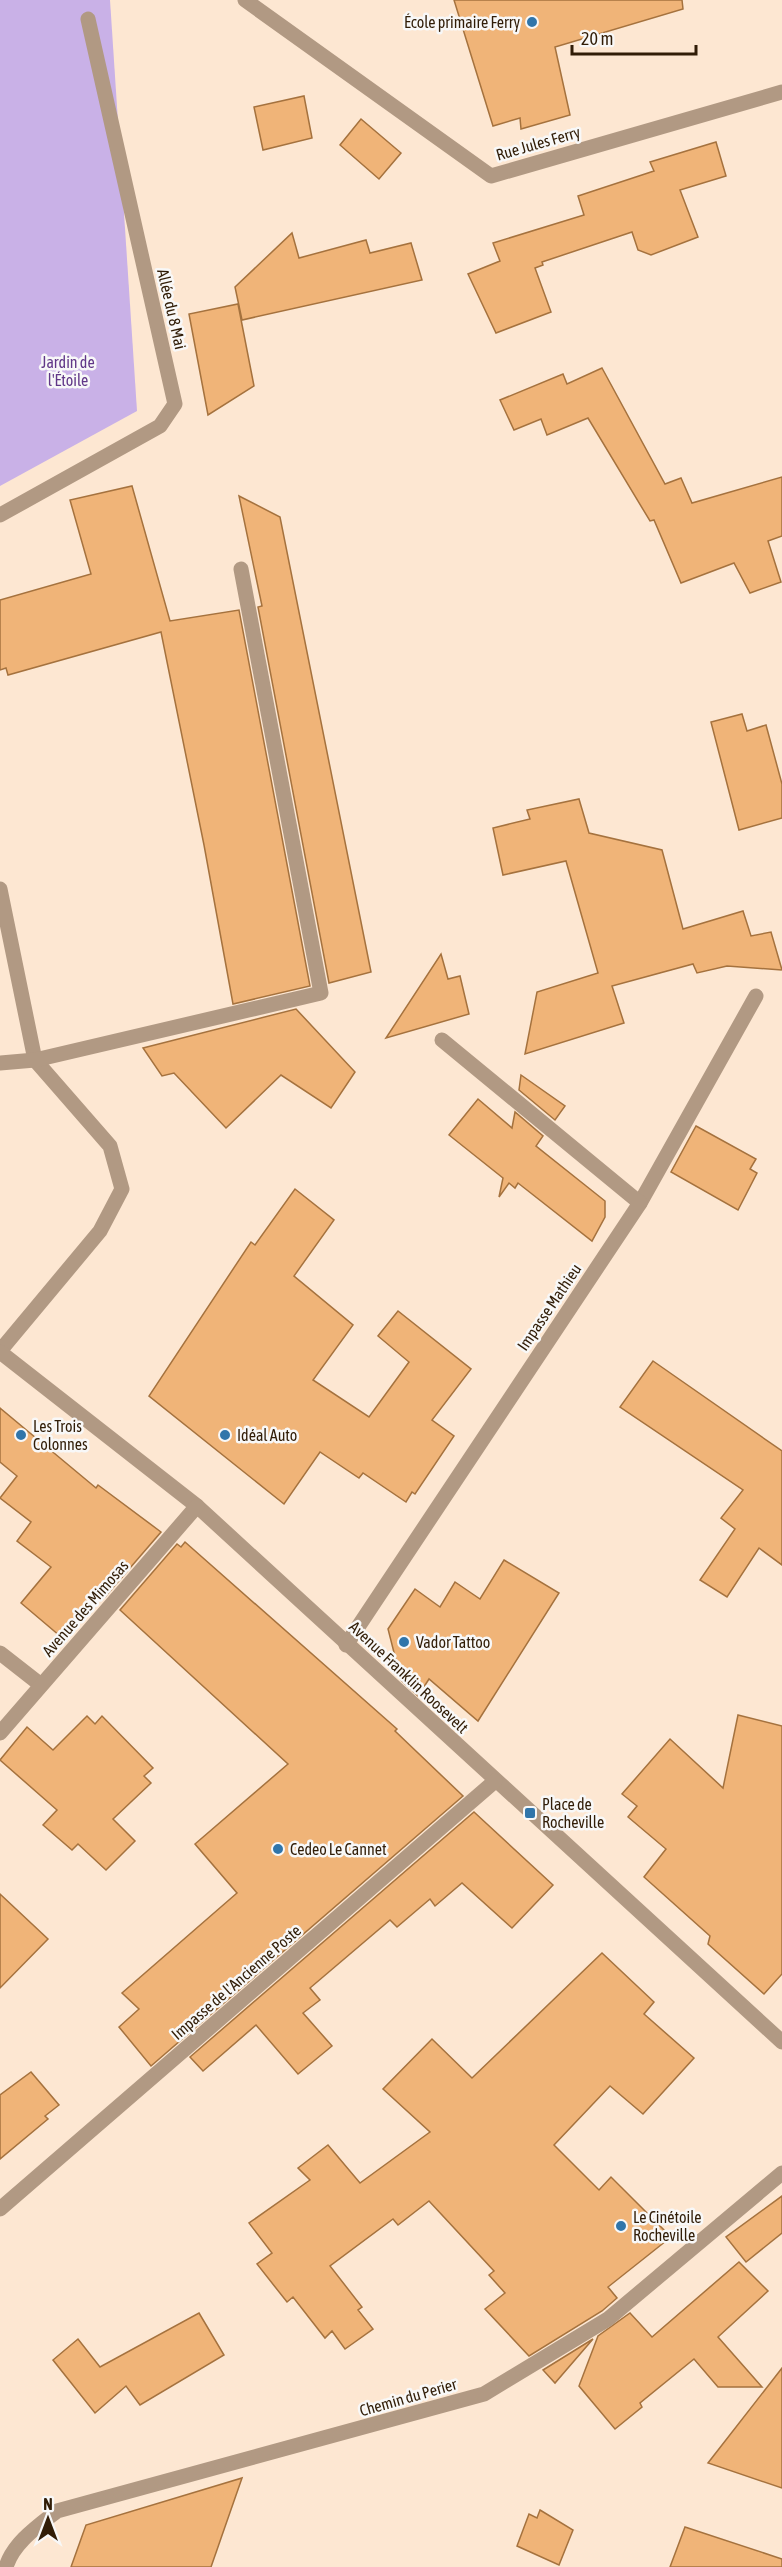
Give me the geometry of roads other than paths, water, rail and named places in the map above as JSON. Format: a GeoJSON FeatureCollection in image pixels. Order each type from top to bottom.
{"type":"FeatureCollection","features":[{"type":"Feature","properties":{"kind":"street","name":"Rue Jules Ferry"},"geometry":{"type":"LineString","coordinates":[[245,0],[491,176],[782,92]]}},
{"type":"Feature","properties":{"kind":"street","name":"Allée du 8 Mai"},"geometry":{"type":"LineString","coordinates":[[0,515],[160,426],[175,404],[88,19]]}},
{"type":"Feature","properties":{"kind":"street"},"geometry":{"type":"LineString","coordinates":[[0,1063],[35,1060],[321,993],[241,569]]}},
{"type":"Feature","properties":{"kind":"street"},"geometry":{"type":"LineString","coordinates":[[0,889],[35,1060],[110,1146],[122,1189],[100,1231],[0,1351]]}},
{"type":"Feature","properties":{"kind":"street","name":"Impasse Mathieu"},"geometry":{"type":"LineString","coordinates":[[346,1645],[640,1203],[756,996]]}},
{"type":"Feature","properties":{"kind":"street"},"geometry":{"type":"LineString","coordinates":[[442,1040],[640,1203]]}},
{"type":"Feature","properties":{"kind":"street","name":"Avenue Franklin Roosevelt"},"geometry":{"type":"LineString","coordinates":[[0,1351],[197,1506],[346,1645],[782,2042]]}},
{"type":"Feature","properties":{"kind":"street","name":"Avenue des Mimosas"},"geometry":{"type":"LineString","coordinates":[[0,1733],[197,1506]]}},
{"type":"Feature","properties":{"kind":"street"},"geometry":{"type":"LineString","coordinates":[[0,1653],[41,1685]]}},
{"type":"Feature","properties":{"kind":"street","name":"Impasse de l'Ancienne Poste"},"geometry":{"type":"LineString","coordinates":[[0,2209],[495,1781]]}},
{"type":"Feature","properties":{"kind":"street","name":"Chemin du Perier"},"geometry":{"type":"LineString","coordinates":[[6,2567],[8,2560],[28,2534],[57,2511],[484,2394],[608,2319],[782,2173]]}},
{"type":"Feature","properties":{"kind":"place","name":"École primaire Ferry"},"geometry":{"type":"Point","coordinates":[532,22]}},
{"type":"Feature","properties":{"kind":"place","name":"Les Trois Colonnes"},"geometry":{"type":"Point","coordinates":[21,1435]}},
{"type":"Feature","properties":{"kind":"place","name":"Idéal Auto"},"geometry":{"type":"Point","coordinates":[225,1435]}},
{"type":"Feature","properties":{"kind":"place","name":"Vador Tattoo"},"geometry":{"type":"Point","coordinates":[404,1642]}},
{"type":"Feature","properties":{"kind":"place","name":"Place de Rocheville"},"geometry":{"type":"Point","coordinates":[530,1813]}},
{"type":"Feature","properties":{"kind":"place","name":"Cedeo Le Cannet"},"geometry":{"type":"Point","coordinates":[278,1849]}},
{"type":"Feature","properties":{"kind":"place","name":"Le Cinétoile Rocheville"},"geometry":{"type":"Point","coordinates":[621,2226]}},
{"type":"Feature","properties":{"kind":"park label","name":"Jardin de l'Étoile"},"geometry":{"type":"Point","coordinates":[68,371]}}]}
